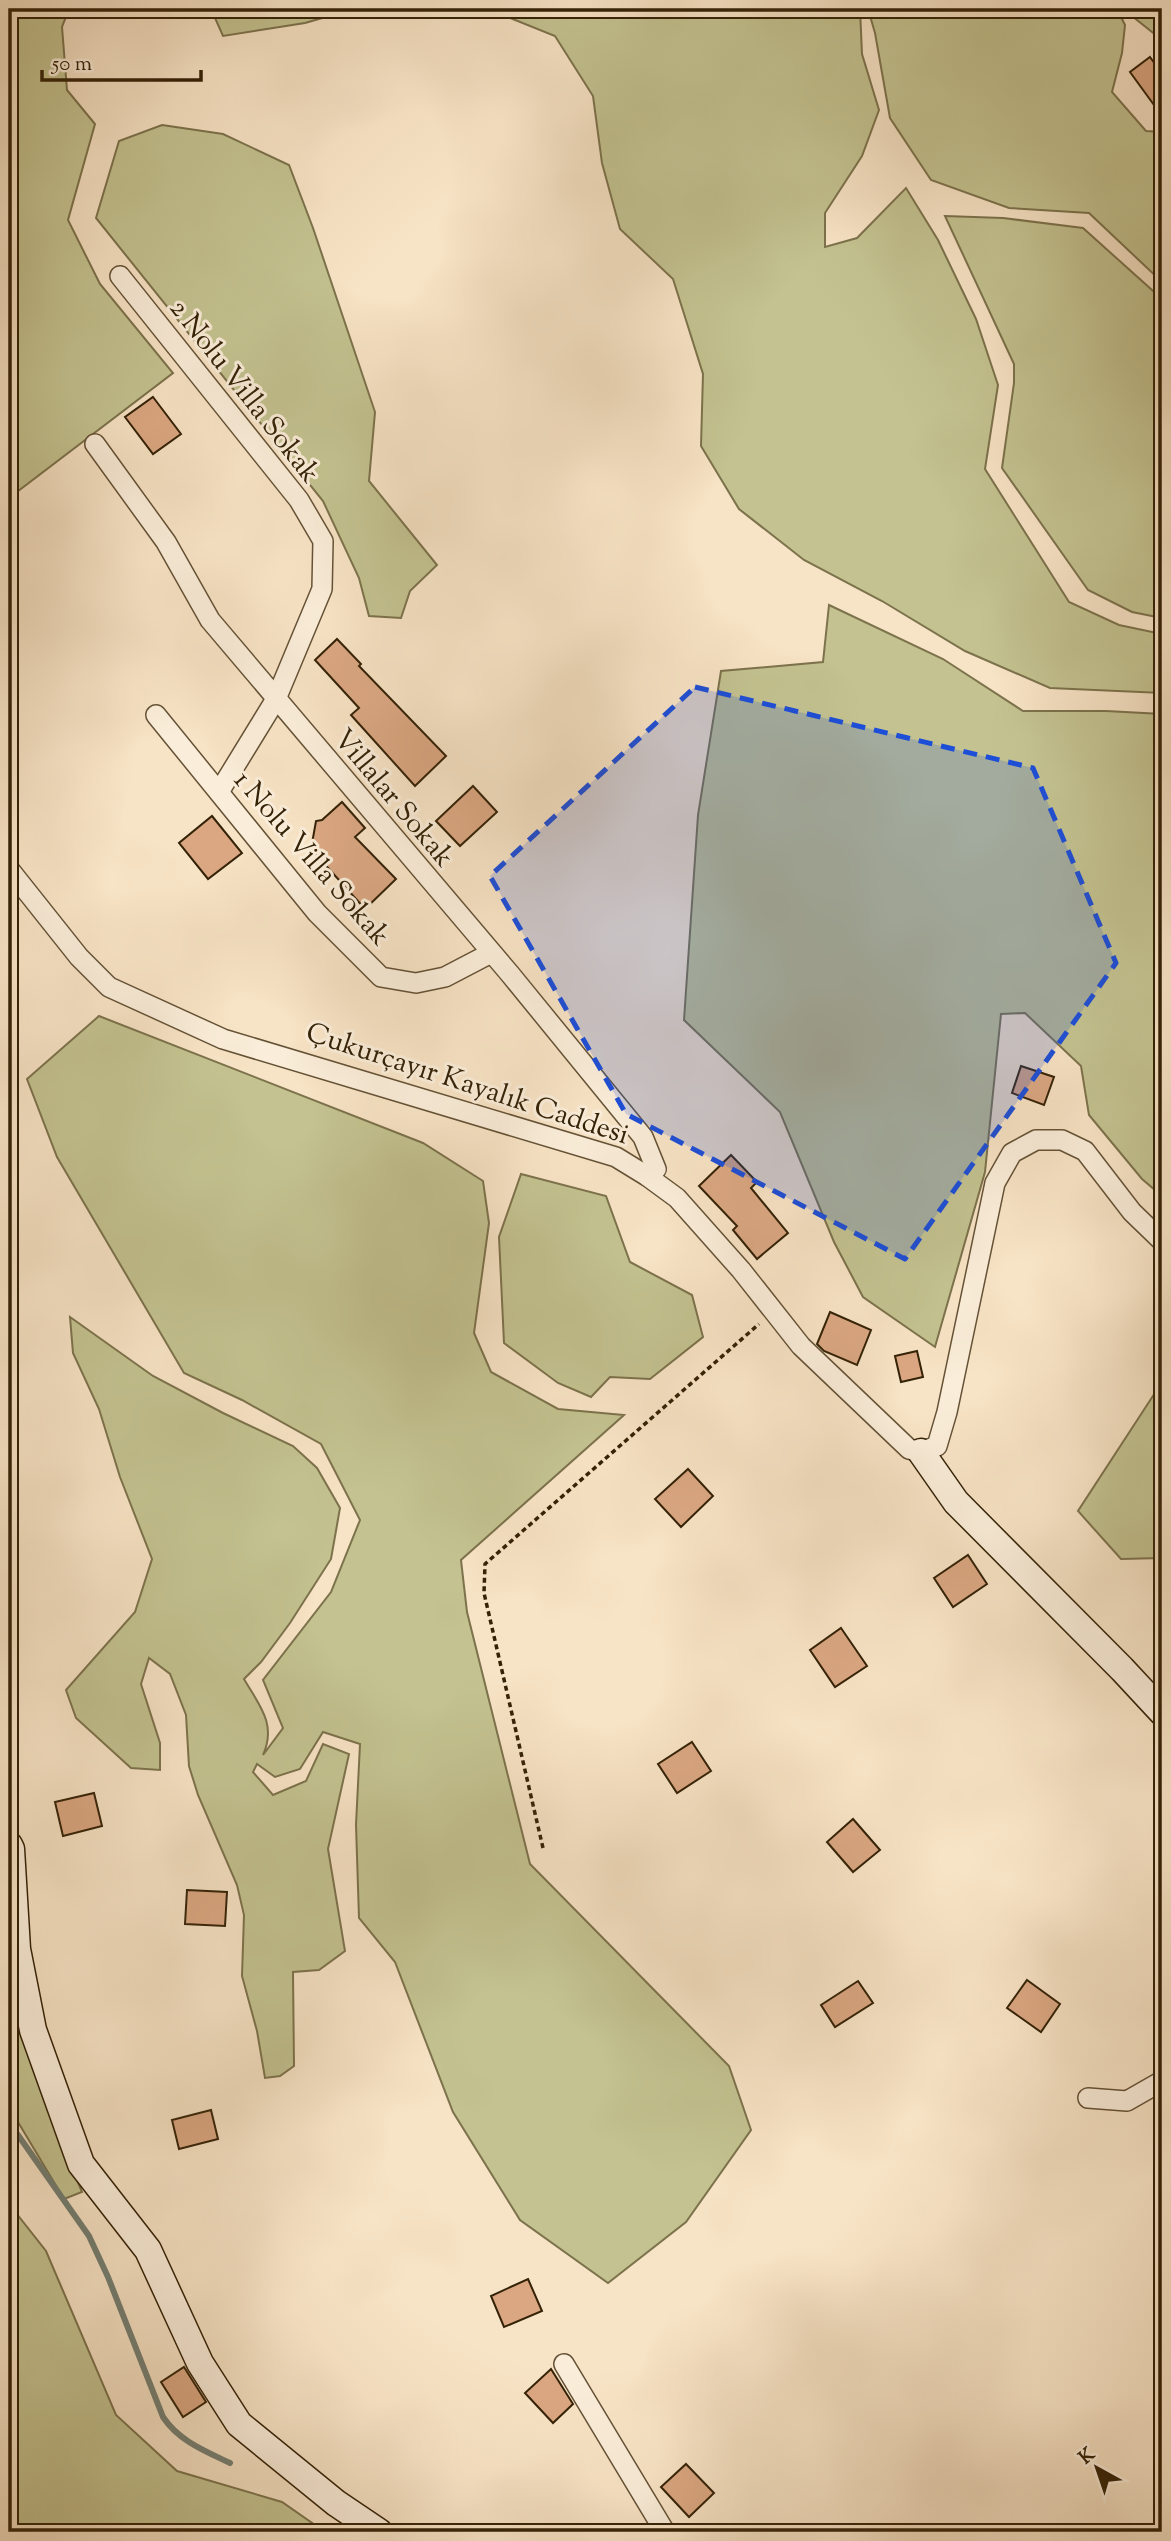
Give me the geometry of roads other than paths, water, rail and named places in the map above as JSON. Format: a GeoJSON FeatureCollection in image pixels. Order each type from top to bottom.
{"type":"FeatureCollection","features":[{"type":"Feature","properties":{"kind":"street","name":"2 Nolu Villa Sokak"},"geometry":{"type":"LineString","coordinates":[[120,276],[299,499],[323,541],[322,589],[276,699]]}},
{"type":"Feature","properties":{"kind":"street","name":"Villalar Sokak"},"geometry":{"type":"LineString","coordinates":[[96,444],[166,542],[209,620],[643,1137],[656,1169],[647,1176]]}},
{"type":"Feature","properties":{"kind":"street"},"geometry":{"type":"LineString","coordinates":[[219,792],[276,699]]}},
{"type":"Feature","properties":{"kind":"street","name":"1 Nolu Villa Sokak"},"geometry":{"type":"LineString","coordinates":[[156,715],[317,914],[381,977],[416,983],[446,977],[491,953]]}},
{"type":"Feature","properties":{"kind":"street","name":"Çukurçayır Kayalık Caddesi"},"geometry":{"type":"LineString","coordinates":[[9,869],[79,957],[109,987],[223,1039],[616,1157],[647,1176],[677,1198],[741,1270],[800,1346],[909,1449],[920,1452],[956,1502],[1122,1668],[1162,1712]]}},
{"type":"Feature","properties":{"kind":"street"},"geometry":{"type":"LineString","coordinates":[[920,1452],[937,1446],[947,1412],[995,1184],[1012,1153],[1036,1140],[1062,1140],[1085,1151],[1132,1212],[1162,1241]]}},
{"type":"Feature","properties":{"kind":"street"},"geometry":{"type":"LineString","coordinates":[[9,1845],[12,1926],[33,2030],[81,2164],[148,2250],[200,2363],[239,2424],[336,2503],[379,2532]]}},
{"type":"Feature","properties":{"kind":"street"},"geometry":{"type":"LineString","coordinates":[[1088,2098],[1127,2101],[1162,2081]]}},
{"type":"Feature","properties":{"kind":"street"},"geometry":{"type":"LineString","coordinates":[[564,2364],[665,2532]]}},
{"type":"Feature","properties":{"kind":"waterway"},"geometry":{"type":"LineString","coordinates":[[9,2125],[89,2236],[163,2417],[185,2439],[230,2463]]}}]}
